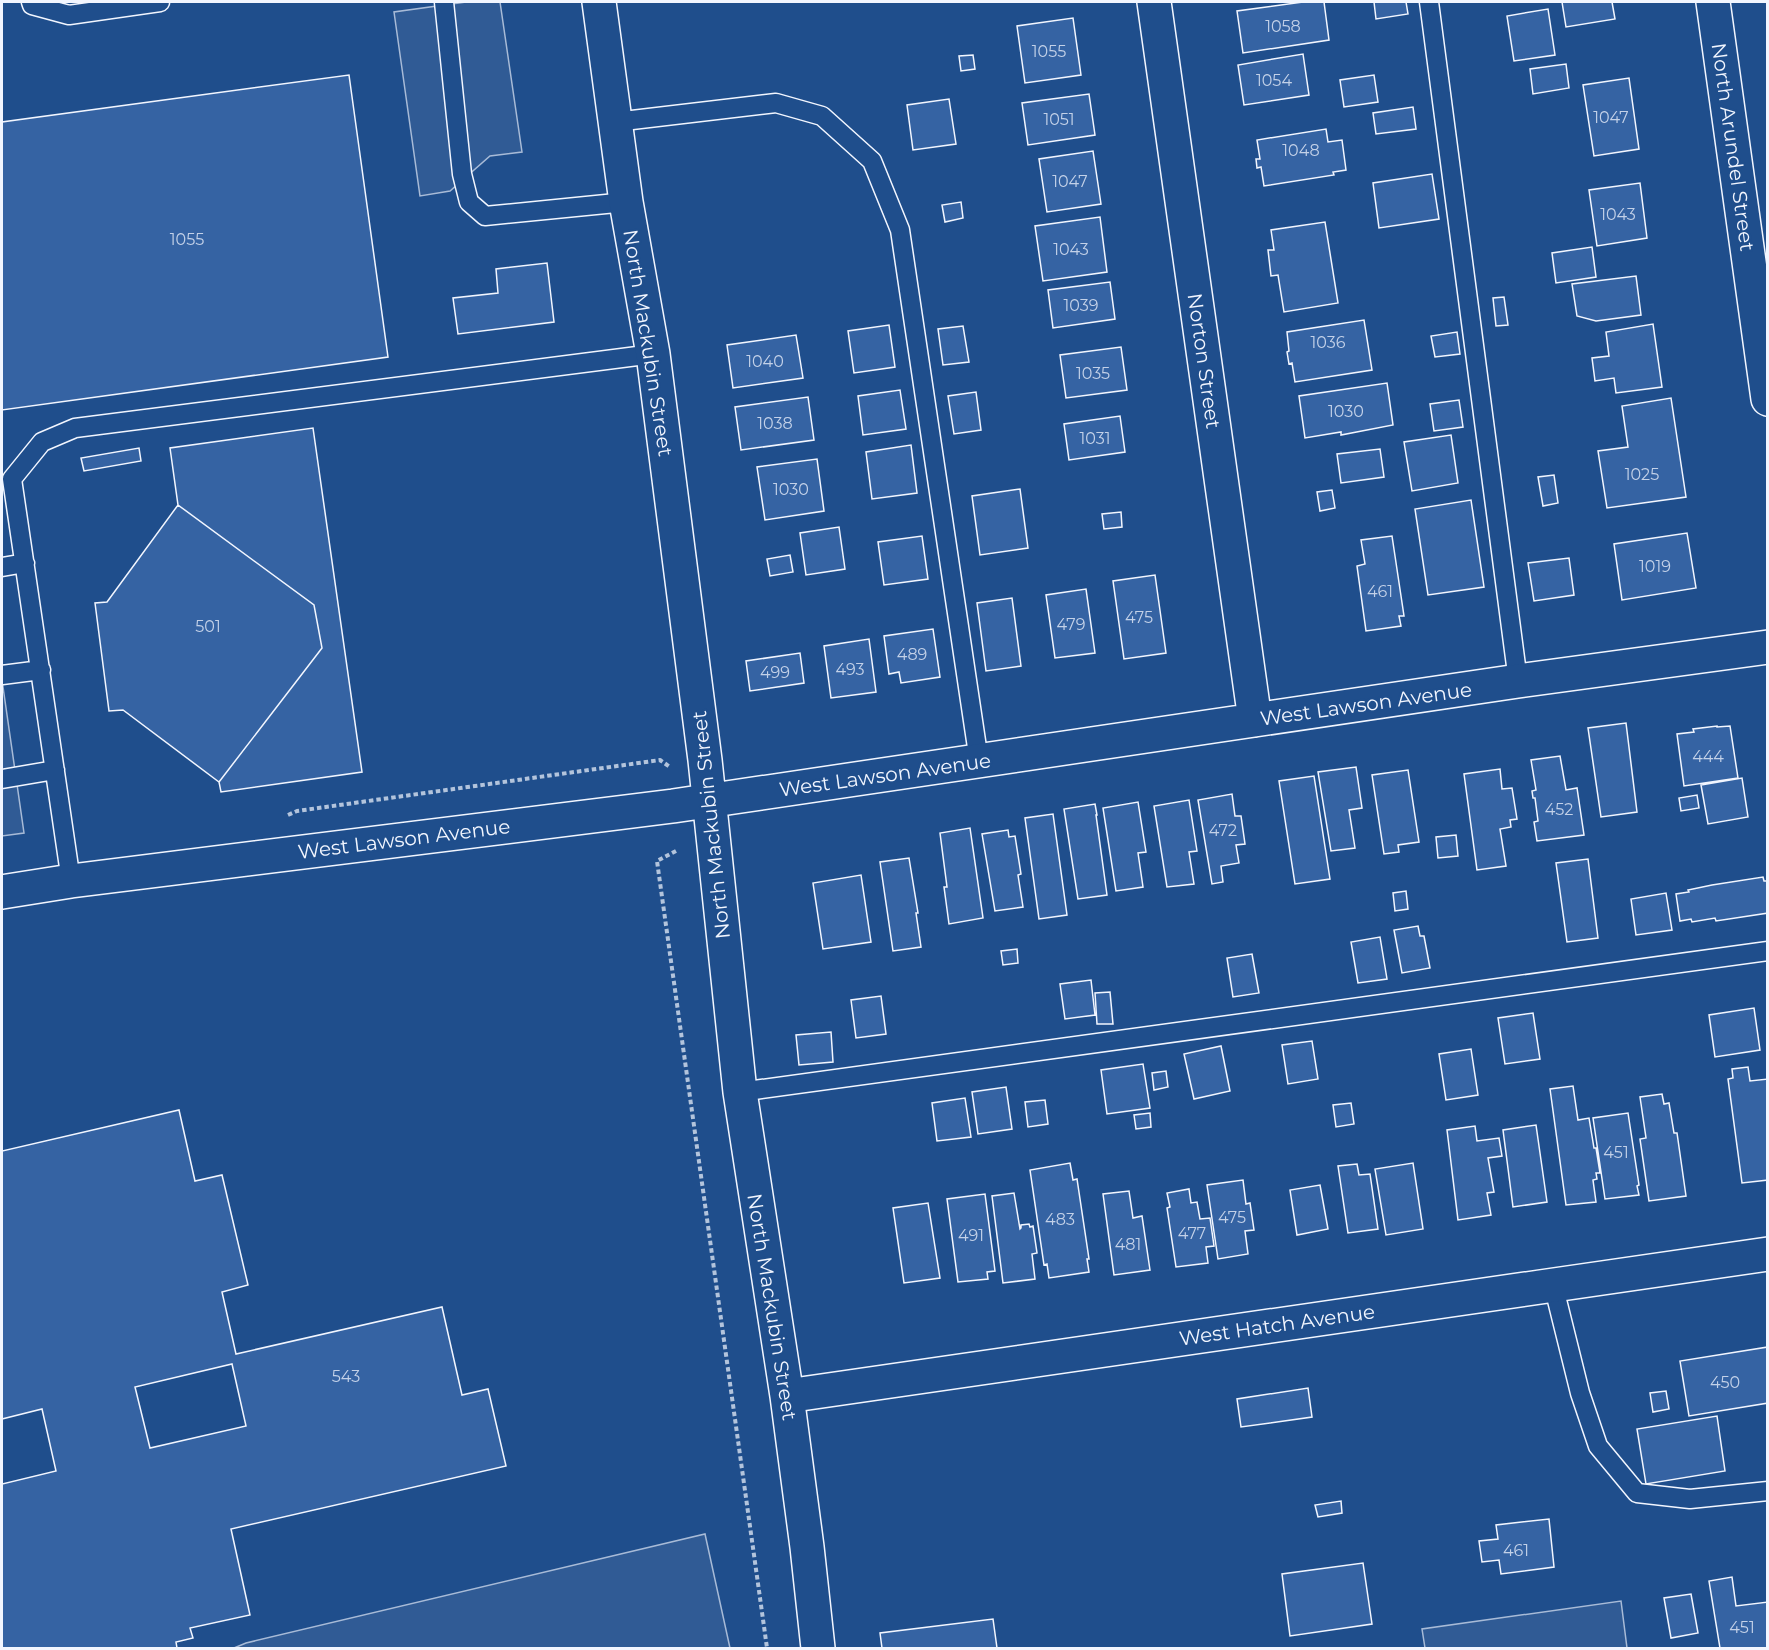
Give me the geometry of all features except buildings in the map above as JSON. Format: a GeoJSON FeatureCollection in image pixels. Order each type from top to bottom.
{"type":"FeatureCollection","features":[{"type":"Feature","properties":{"kind":"street","name":"North Mackubin Street"},"geometry":{"type":"LineString","coordinates":[[599,2],[626,202],[653,354],[710,801],[740,1092],[787,1396],[818,1648]]}},
{"type":"Feature","properties":{"kind":"street","name":"Norton Street"},"geometry":{"type":"LineString","coordinates":[[1154,2],[1255,720]]}},
{"type":"Feature","properties":{"kind":"street","name":"North Arundel Street"},"geometry":{"type":"LineString","coordinates":[[1713,2],[1767,399]]}},
{"type":"Feature","properties":{"kind":"street","name":"West Lawson Avenue"},"geometry":{"type":"LineString","coordinates":[[2,892],[71,881],[710,801],[1518,681],[1767,647]]}},
{"type":"Feature","properties":{"kind":"street","name":"West Hatch Avenue"},"geometry":{"type":"LineString","coordinates":[[787,1396],[1767,1254]]}},
{"type":"Feature","properties":{"kind":"lane"},"geometry":{"type":"LineString","coordinates":[[31,2],[32,5],[69,15],[160,2]]}},
{"type":"Feature","properties":{"kind":"lane"},"geometry":{"type":"LineString","coordinates":[[444,2],[462,174],[469,202],[485,216],[626,202]]}},
{"type":"Feature","properties":{"kind":"lane"},"geometry":{"type":"LineString","coordinates":[[1429,2],[1518,681]]}},
{"type":"Feature","properties":{"kind":"lane"},"geometry":{"type":"LineString","coordinates":[[615,122],[776,103],[822,116],[872,161],[900,230],[979,761]]}},
{"type":"Feature","properties":{"kind":"lane"},"geometry":{"type":"LineString","coordinates":[[71,881],[25,563],[7,480],[42,442],[75,429],[653,354]]}},
{"type":"Feature","properties":{"kind":"lane"},"geometry":{"type":"LineString","coordinates":[[2,567],[25,563]]}},
{"type":"Feature","properties":{"kind":"lane"},"geometry":{"type":"LineString","coordinates":[[2,675],[40,670]]}},
{"type":"Feature","properties":{"kind":"lane"},"geometry":{"type":"LineString","coordinates":[[2,779],[55,770]]}},
{"type":"Feature","properties":{"kind":"lane"},"geometry":{"type":"LineString","coordinates":[[740,1092],[1767,951]]}},
{"type":"Feature","properties":{"kind":"lane"},"geometry":{"type":"LineString","coordinates":[[1553,1284],[1580,1393],[1598,1446],[1637,1493],[1690,1499],[1767,1491]]}},
{"type":"Feature","properties":{"kind":"path"},"geometry":{"type":"LineString","coordinates":[[286,816],[297,811],[660,760],[670,768]]}},
{"type":"Feature","properties":{"kind":"path"},"geometry":{"type":"LineString","coordinates":[[676,851],[657,861],[767,1648]]}},
{"type":"Feature","properties":{"kind":"shaded area"},"geometry":{"type":"Polygon","coordinates":[[[466,2],[500,2],[522,152],[490,156],[450,191],[420,196],[394,12],[466,2]]]}},
{"type":"Feature","properties":{"kind":"shaded area"},"geometry":{"type":"Polygon","coordinates":[[[2,680],[24,833],[2,836],[2,680]]]}},
{"type":"Feature","properties":{"kind":"shaded area"},"geometry":{"type":"Polygon","coordinates":[[[705,1534],[730,1648],[234,1648],[246,1643],[705,1534]]]}},
{"type":"Feature","properties":{"kind":"shaded area"},"geometry":{"type":"Polygon","coordinates":[[[1621,1601],[1627,1648],[1425,1648],[1422,1629],[1621,1601]]]}}]}
